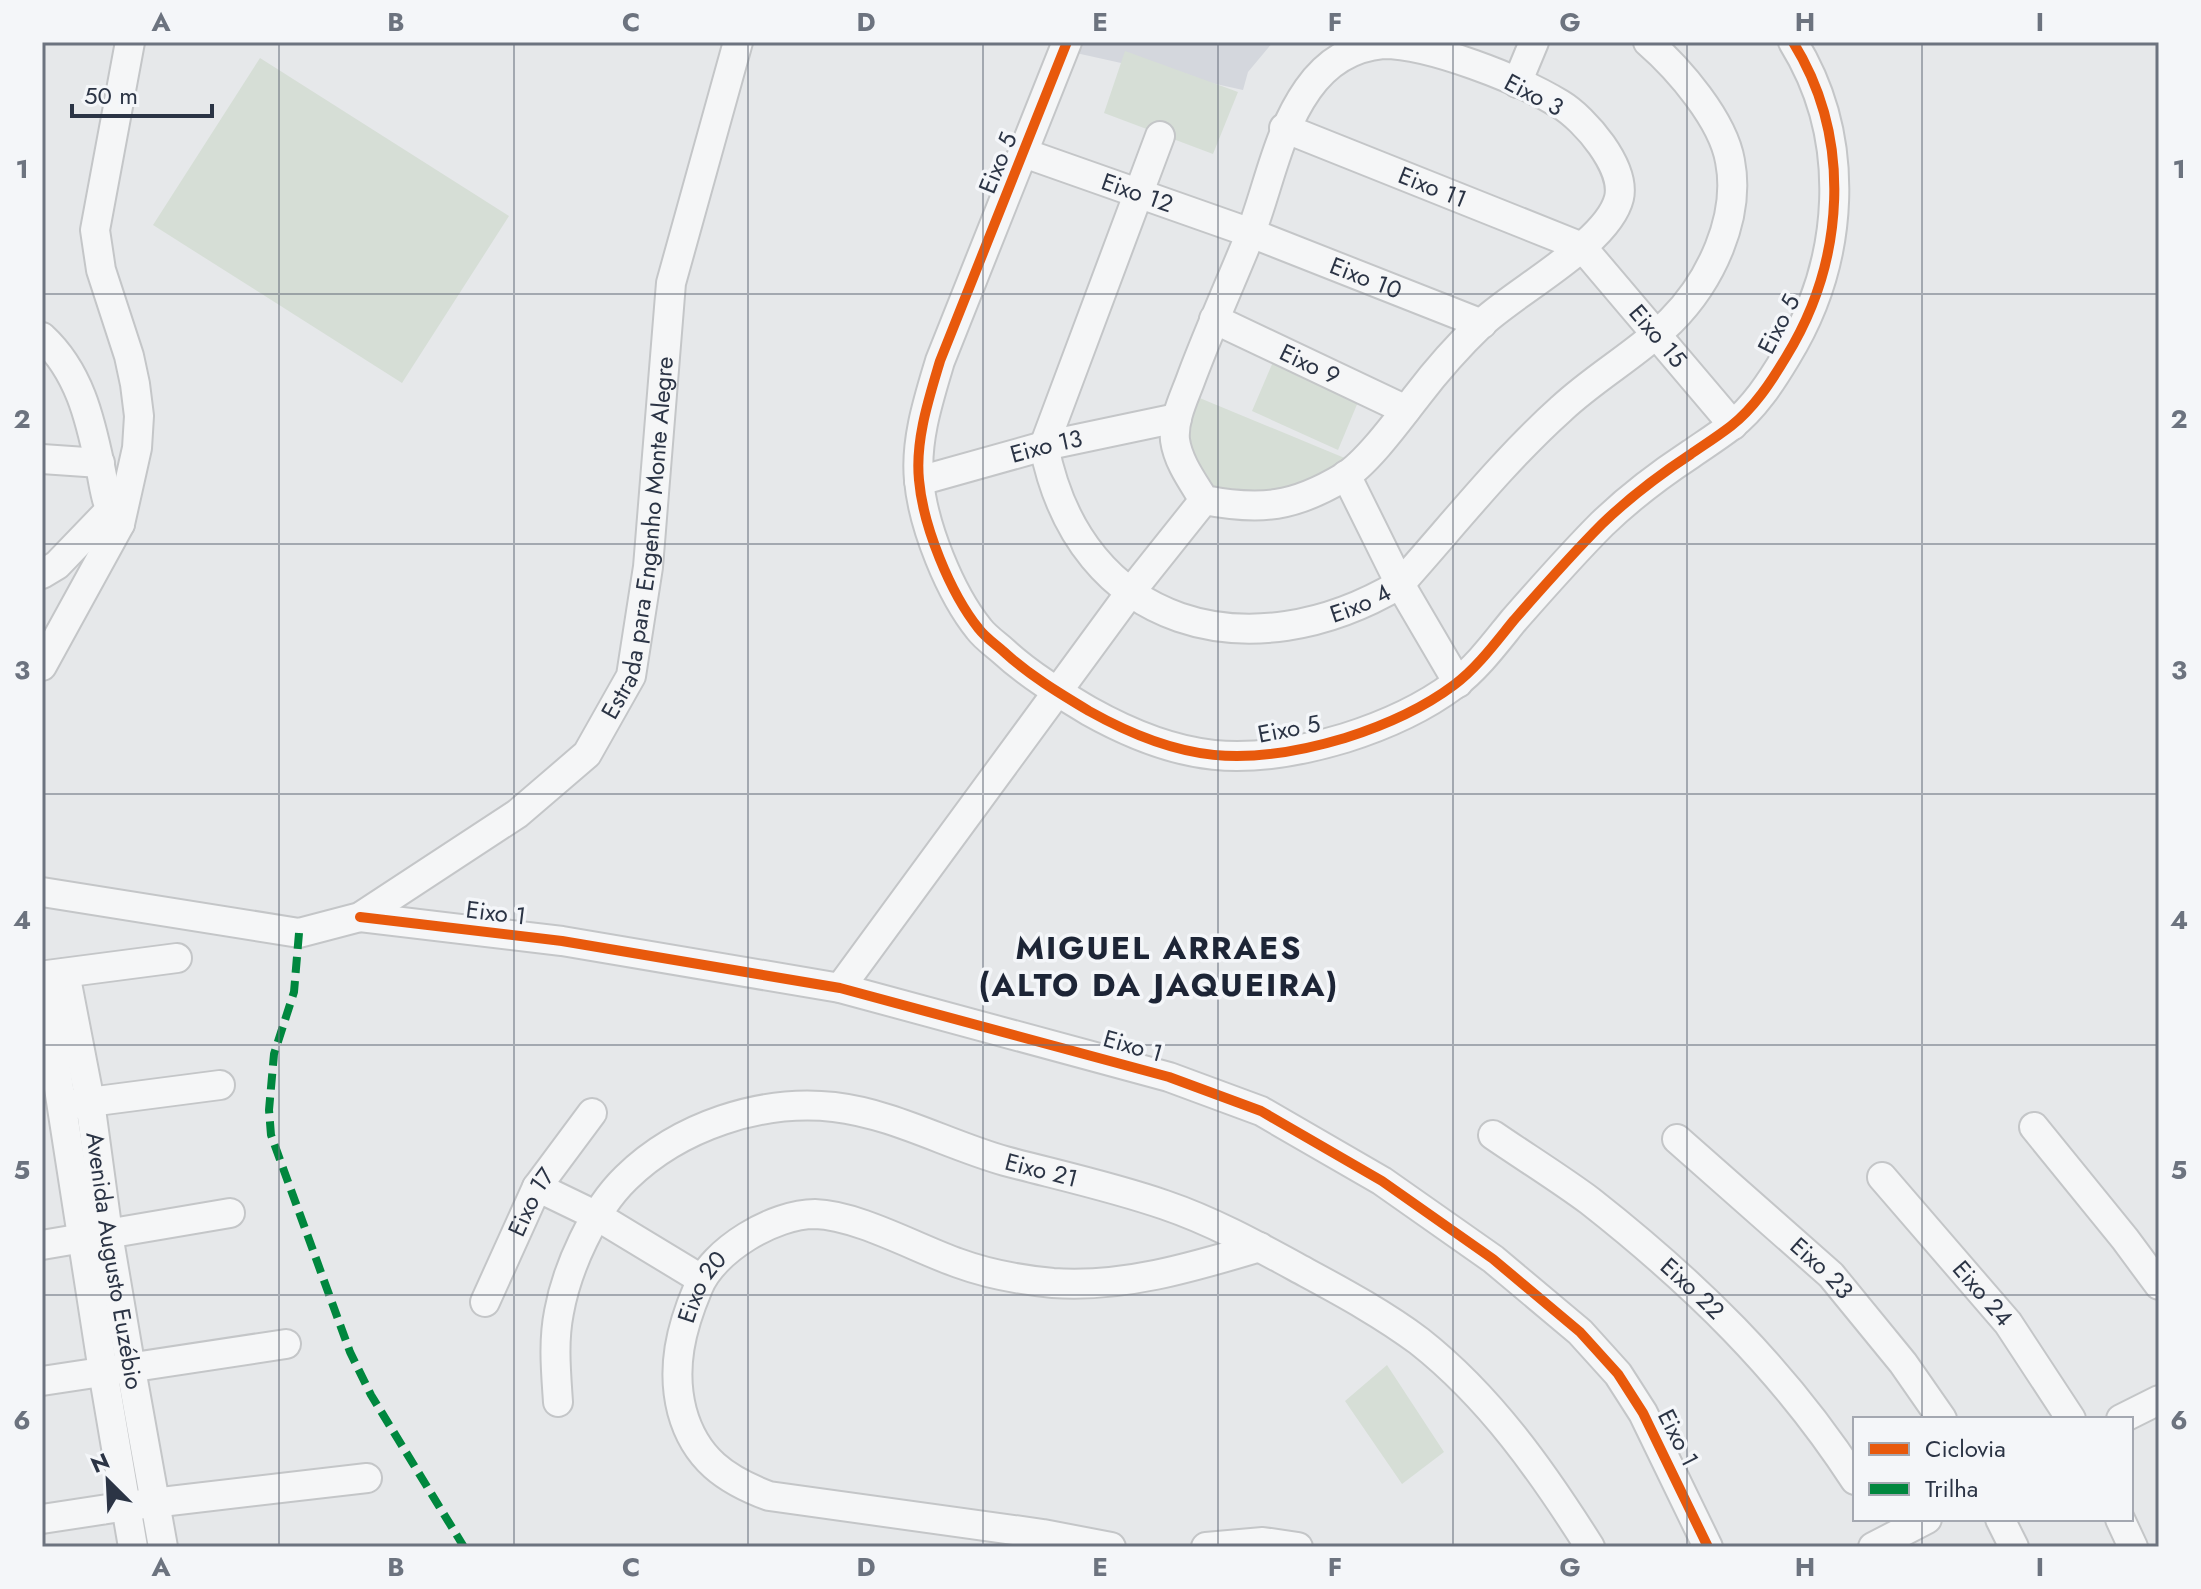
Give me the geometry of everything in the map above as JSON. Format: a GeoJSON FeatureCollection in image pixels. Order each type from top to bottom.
{"type":"FeatureCollection","features":[{"type":"Feature","properties":{"kind":"street"},"geometry":{"type":"LineString","coordinates":[[42,666],[133,474],[139,416],[129,356],[101,270],[95,230],[130,42]]}},
{"type":"Feature","properties":{"kind":"street","name":"Estrada para Engenho Monte Alegre"},"geometry":{"type":"LineString","coordinates":[[360,917],[517,814],[587,754],[631,676],[648,567],[671,283],[738,42]]}},
{"type":"Feature","properties":{"kind":"street","name":"Eixo 5"},"geometry":{"type":"LineString","coordinates":[[1067,42],[940,361],[928,402],[919,453],[919,481],[932,535],[943,565],[980,630],[1056,692],[1121,729],[1163,746],[1194,754],[1254,757],[1291,753],[1357,734],[1396,719],[1458,683],[1615,511],[1733,425],[1775,376],[1816,300],[1830,256],[1834,193],[1834,166],[1828,126],[1806,64],[1793,42]]}},
{"type":"Feature","properties":{"kind":"street"},"geometry":{"type":"LineString","coordinates":[[1517,83],[1534,42]]}},
{"type":"Feature","properties":{"kind":"street","name":"Eixo 4"},"geometry":{"type":"LineString","coordinates":[[1044,446],[1050,477],[1073,526],[1090,553],[1129,594],[1166,613],[1242,630],[1269,629],[1342,612],[1377,598],[1400,584],[1531,437],[1587,385],[1657,335],[1696,292],[1708,270],[1727,225],[1730,161],[1723,138],[1710,116],[1674,67],[1648,42]]}},
{"type":"Feature","properties":{"kind":"street","name":"Eixo 3"},"geometry":{"type":"LineString","coordinates":[[1362,44],[1401,44],[1517,83],[1562,106],[1607,151],[1619,177],[1620,195],[1605,224],[1582,247],[1482,324],[1346,475],[1281,505],[1256,507],[1204,500],[1180,456],[1175,440],[1177,418],[1214,319],[1251,233],[1284,128],[1319,75],[1331,63],[1362,44]]}},
{"type":"Feature","properties":{"kind":"street","name":"Eixo 11"},"geometry":{"type":"LineString","coordinates":[[1284,128],[1582,247]]}},
{"type":"Feature","properties":{"kind":"street"},"geometry":{"type":"LineString","coordinates":[[1044,446],[1160,136]]}},
{"type":"Feature","properties":{"kind":"street","name":"Eixo 12"},"geometry":{"type":"LineString","coordinates":[[1024,153],[1251,233]]}},
{"type":"Feature","properties":{"kind":"street","name":"Eixo 10"},"geometry":{"type":"LineString","coordinates":[[1251,233],[1482,324]]}},
{"type":"Feature","properties":{"kind":"street","name":"Eixo 15"},"geometry":{"type":"LineString","coordinates":[[1582,247],[1733,425]]}},
{"type":"Feature","properties":{"kind":"street","name":"Eixo 9"},"geometry":{"type":"LineString","coordinates":[[1214,319],[1406,410]]}},
{"type":"Feature","properties":{"kind":"street"},"geometry":{"type":"LineString","coordinates":[[42,337],[57,351],[78,386],[114,518]]}},
{"type":"Feature","properties":{"kind":"street","name":"Eixo 13"},"geometry":{"type":"LineString","coordinates":[[919,481],[1044,446],[1177,418]]}},
{"type":"Feature","properties":{"kind":"street"},"geometry":{"type":"LineString","coordinates":[[42,459],[100,463]]}},
{"type":"Feature","properties":{"kind":"street"},"geometry":{"type":"LineString","coordinates":[[1346,475],[1400,584],[1458,683]]}},
{"type":"Feature","properties":{"kind":"street"},"geometry":{"type":"LineString","coordinates":[[840,988],[1129,594],[1204,500]]}},
{"type":"Feature","properties":{"kind":"street"},"geometry":{"type":"LineString","coordinates":[[42,574],[114,518]]}},
{"type":"Feature","properties":{"kind":"street"},"geometry":{"type":"LineString","coordinates":[[42,892],[299,933],[360,917]]}},
{"type":"Feature","properties":{"kind":"street","name":"Eixo 1"},"geometry":{"type":"LineString","coordinates":[[360,917],[562,941],[840,988],[1095,1055],[1261,1111],[1382,1181],[1493,1259],[1580,1332],[1618,1374],[1643,1413],[1708,1547]]}},
{"type":"Feature","properties":{"kind":"street"},"geometry":{"type":"LineString","coordinates":[[50,976],[177,958]]}},
{"type":"Feature","properties":{"kind":"street","name":"Avenida Augusto Euzébio"},"geometry":{"type":"LineString","coordinates":[[50,976],[76,1104],[117,1370],[133,1547]]}},
{"type":"Feature","properties":{"kind":"street"},"geometry":{"type":"LineString","coordinates":[[76,1104],[220,1085]]}},
{"type":"Feature","properties":{"kind":"street","name":"Eixo 21"},"geometry":{"type":"LineString","coordinates":[[558,1402],[555,1338],[559,1309],[581,1244],[597,1216],[626,1178],[675,1143],[733,1117],[793,1104],[862,1112],[999,1159],[1166,1205],[1260,1247],[1379,1313],[1420,1342],[1476,1390],[1520,1444],[1590,1547]]}},
{"type":"Feature","properties":{"kind":"street","name":"Eixo 17"},"geometry":{"type":"LineString","coordinates":[[485,1302],[537,1187],[592,1113]]}},
{"type":"Feature","properties":{"kind":"street"},"geometry":{"type":"LineString","coordinates":[[2034,1127],[2159,1285]]}},
{"type":"Feature","properties":{"kind":"street","name":"Eixo 22"},"geometry":{"type":"LineString","coordinates":[[1493,1135],[1587,1199],[1730,1322],[1794,1396],[1853,1477]]}},
{"type":"Feature","properties":{"kind":"street","name":"Eixo 23"},"geometry":{"type":"LineString","coordinates":[[1677,1139],[1831,1275],[1903,1363],[1941,1417]]}},
{"type":"Feature","properties":{"kind":"street","name":"Eixo 24"},"geometry":{"type":"LineString","coordinates":[[1882,1177],[2008,1323],[2070,1417]]}},
{"type":"Feature","properties":{"kind":"street"},"geometry":{"type":"LineString","coordinates":[[537,1187],[597,1216],[701,1279]]}},
{"type":"Feature","properties":{"kind":"street"},"geometry":{"type":"LineString","coordinates":[[42,1245],[230,1213]]}},
{"type":"Feature","properties":{"kind":"street","name":"Eixo 20"},"geometry":{"type":"LineString","coordinates":[[1111,1547],[987,1526],[769,1496],[737,1484],[719,1471],[701,1451],[682,1411],[677,1375],[678,1348],[701,1279],[717,1257],[734,1244],[779,1222],[814,1214],[844,1220],[958,1263],[1015,1278],[1051,1283],[1085,1285],[1122,1282],[1260,1247]]}},
{"type":"Feature","properties":{"kind":"street"},"geometry":{"type":"LineString","coordinates":[[42,1381],[286,1344]]}},
{"type":"Feature","properties":{"kind":"street","name":"Avenida Augusto Euzébio"},"geometry":{"type":"LineString","coordinates":[[117,1370],[156,1503],[163,1547]]}},
{"type":"Feature","properties":{"kind":"street"},"geometry":{"type":"LineString","coordinates":[[2125,1417],[2159,1400]]}},
{"type":"Feature","properties":{"kind":"street"},"geometry":{"type":"LineString","coordinates":[[42,1519],[367,1478]]}},
{"type":"Feature","properties":{"kind":"street"},"geometry":{"type":"LineString","coordinates":[[1885,1538],[1923,1521]]}},
{"type":"Feature","properties":{"kind":"street"},"geometry":{"type":"LineString","coordinates":[[2001,1521],[2014,1547]]}},
{"type":"Feature","properties":{"kind":"street"},"geometry":{"type":"LineString","coordinates":[[2121,1521],[2133,1547]]}},
{"type":"Feature","properties":{"kind":"street"},"geometry":{"type":"LineString","coordinates":[[1206,1547],[1263,1542],[1298,1547]]}},
{"type":"Feature","properties":{"kind":"shaded area"},"geometry":{"type":"Polygon","coordinates":[[[1080,42],[1273,42],[1248,72],[1243,90],[1076,53],[1080,42]]]}},
{"type":"Feature","properties":{"kind":"shaded area"},"geometry":{"type":"Polygon","coordinates":[[[1125,51],[1238,92],[1213,154],[1104,113],[1125,51]]]}},
{"type":"Feature","properties":{"kind":"shaded area"},"geometry":{"type":"Polygon","coordinates":[[[260,58],[509,216],[402,383],[153,225],[260,58]]]}},
{"type":"Feature","properties":{"kind":"shaded area"},"geometry":{"type":"Polygon","coordinates":[[[1273,362],[1358,402],[1338,450],[1252,411],[1273,362]]]}},
{"type":"Feature","properties":{"kind":"shaded area"},"geometry":{"type":"Polygon","coordinates":[[[1190,394],[1347,459],[1281,497],[1239,499],[1206,485],[1184,441],[1190,394]]]}},
{"type":"Feature","properties":{"kind":"shaded area"},"geometry":{"type":"Polygon","coordinates":[[[1387,1365],[1444,1452],[1402,1484],[1345,1401],[1387,1365]]]}},
{"type":"Feature","properties":{"kind":"marked path"},"geometry":{"type":"LineString","coordinates":[[299,933],[294,992],[274,1054],[269,1110],[271,1135],[350,1352],[371,1395],[464,1547]]}},
{"type":"Feature","properties":{"kind":"cycle path"},"geometry":{"type":"LineString","coordinates":[[1067,42],[940,361],[919,450],[919,480],[926,518],[948,578],[968,614],[984,635],[1023,668],[1089,711],[1153,741],[1214,755],[1244,756],[1276,754],[1345,738],[1402,716],[1442,694],[1478,663],[1546,583],[1602,524],[1656,479],[1731,426],[1762,394],[1806,320],[1830,241],[1834,200],[1833,159],[1826,119],[1812,79],[1793,42]]}},
{"type":"Feature","properties":{"kind":"cycle path"},"geometry":{"type":"LineString","coordinates":[[360,917],[562,941],[840,988],[1169,1077],[1261,1111],[1382,1181],[1493,1259],[1580,1332],[1618,1374],[1643,1413],[1708,1547]]}},
{"type":"Feature","properties":{"kind":"district","name":"MIGUEL ARRAES (ALTO DA JAQUEIRA)"},"geometry":{"type":"Point","coordinates":[1159,966]}}]}
